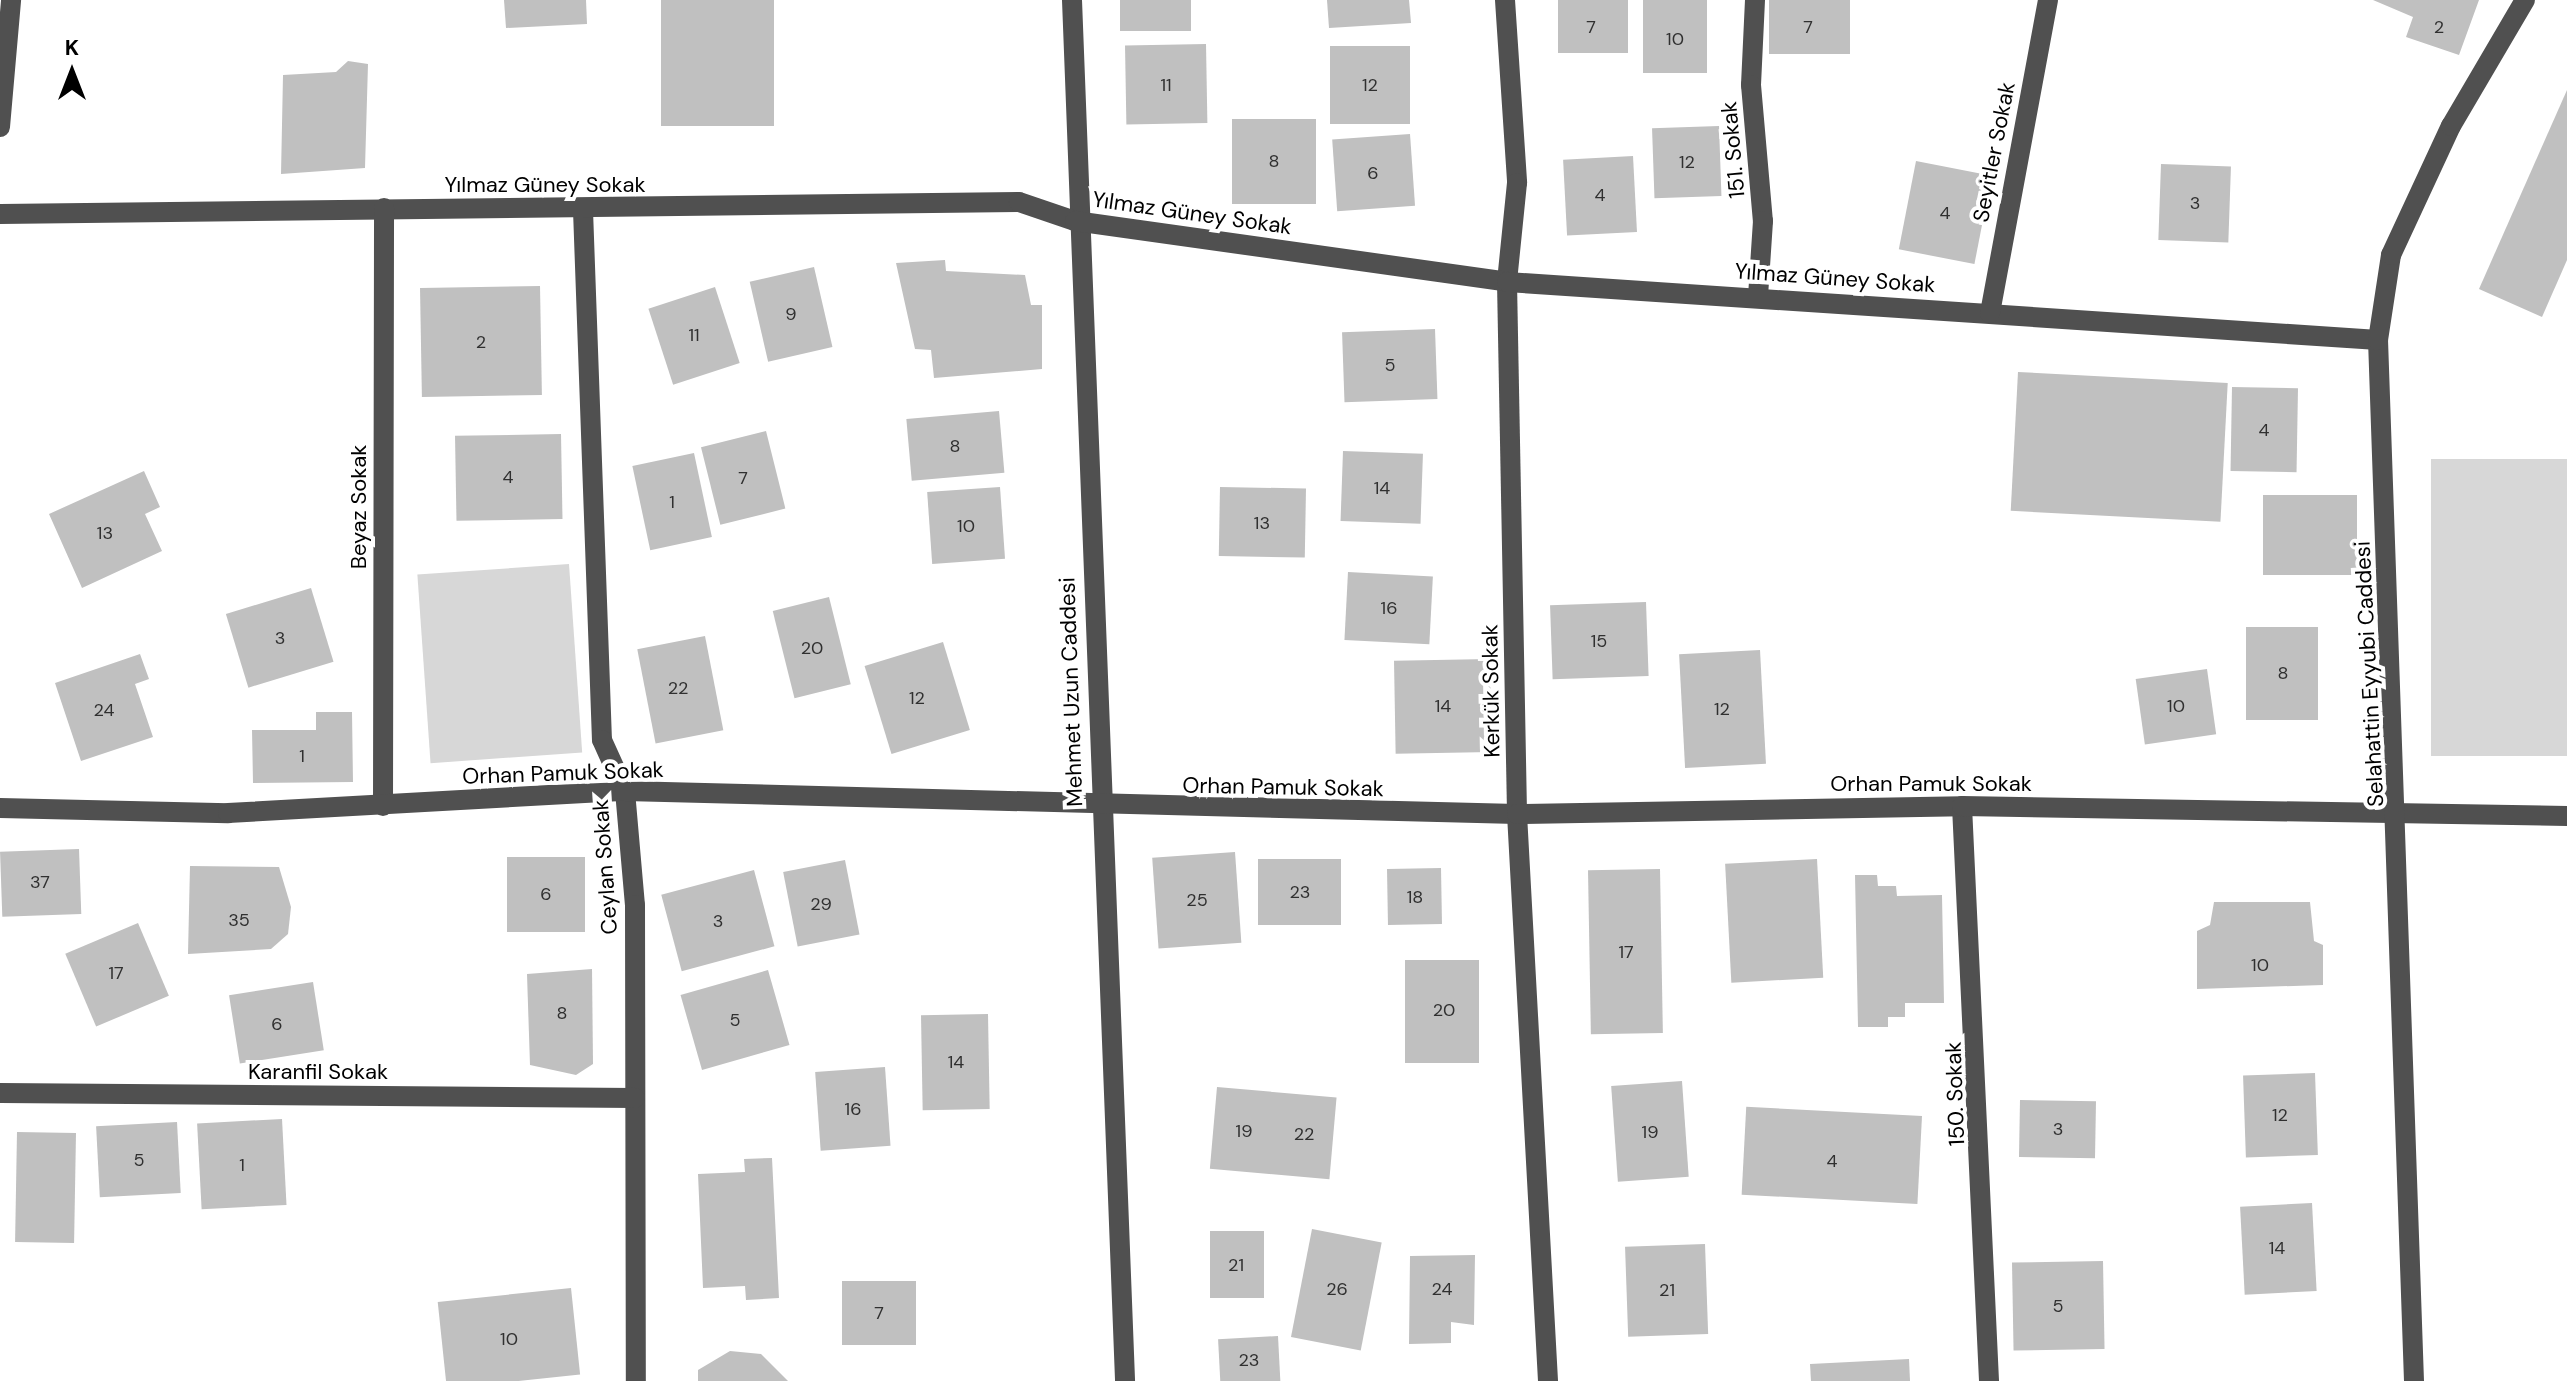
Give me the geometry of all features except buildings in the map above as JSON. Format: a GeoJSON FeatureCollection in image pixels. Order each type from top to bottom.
{"type":"FeatureCollection","features":[{"type":"Feature","properties":{"kind":"street"},"geometry":{"type":"LineString","coordinates":[[0,127],[11,0]]}},
{"type":"Feature","properties":{"kind":"street","name":"Mehmet Uzun Caddesi"},"geometry":{"type":"LineString","coordinates":[[1072,0],[1075,221],[1125,1381]]}},
{"type":"Feature","properties":{"kind":"street","name":"Kerkük Sokak"},"geometry":{"type":"LineString","coordinates":[[1505,0],[1517,183],[1507,282],[1517,814],[1548,1381]]}},
{"type":"Feature","properties":{"kind":"street","name":"151. Sokak"},"geometry":{"type":"LineString","coordinates":[[1755,0],[1751,85],[1763,221],[1758,296]]}},
{"type":"Feature","properties":{"kind":"street","name":"Seyitler Sokak"},"geometry":{"type":"LineString","coordinates":[[1990,313],[2048,0]]}},
{"type":"Feature","properties":{"kind":"street","name":"Selahattin Eyyubi Caddesi"},"geometry":{"type":"LineString","coordinates":[[2414,1381],[2399,814],[2378,340],[2391,255],[2451,126],[2525,0]]}},
{"type":"Feature","properties":{"kind":"street","name":"Yılmaz Güney Sokak"},"geometry":{"type":"LineString","coordinates":[[0,214],[384,208],[583,210],[1019,202],[1075,221],[1507,282],[1758,296],[2378,340]]}},
{"type":"Feature","properties":{"kind":"street","name":"Beyaz Sokak"},"geometry":{"type":"LineString","coordinates":[[383,806],[384,208]]}},
{"type":"Feature","properties":{"kind":"street","name":"Ceylan Sokak"},"geometry":{"type":"LineString","coordinates":[[583,210],[602,740],[625,791],[635,905],[636,1381]]}},
{"type":"Feature","properties":{"kind":"street","name":"Orhan Pamuk Sokak"},"geometry":{"type":"LineString","coordinates":[[0,808],[383,806],[625,791],[1100,808],[1517,814],[1962,806],[2567,816]]}},
{"type":"Feature","properties":{"kind":"street","name":"150. Sokak"},"geometry":{"type":"LineString","coordinates":[[1962,806],[1989,1381]]}},
{"type":"Feature","properties":{"kind":"street","name":"Karanfil Sokak"},"geometry":{"type":"LineString","coordinates":[[0,1093],[635,1098]]}},
{"type":"Feature","properties":{"kind":"shaded area"},"geometry":{"type":"Polygon","coordinates":[[[2431,459],[2567,459],[2567,756],[2431,756],[2431,459]]]}},
{"type":"Feature","properties":{"kind":"shaded area"},"geometry":{"type":"Polygon","coordinates":[[[569,564],[582,753],[431,763],[417,575],[569,564]]]}}]}
